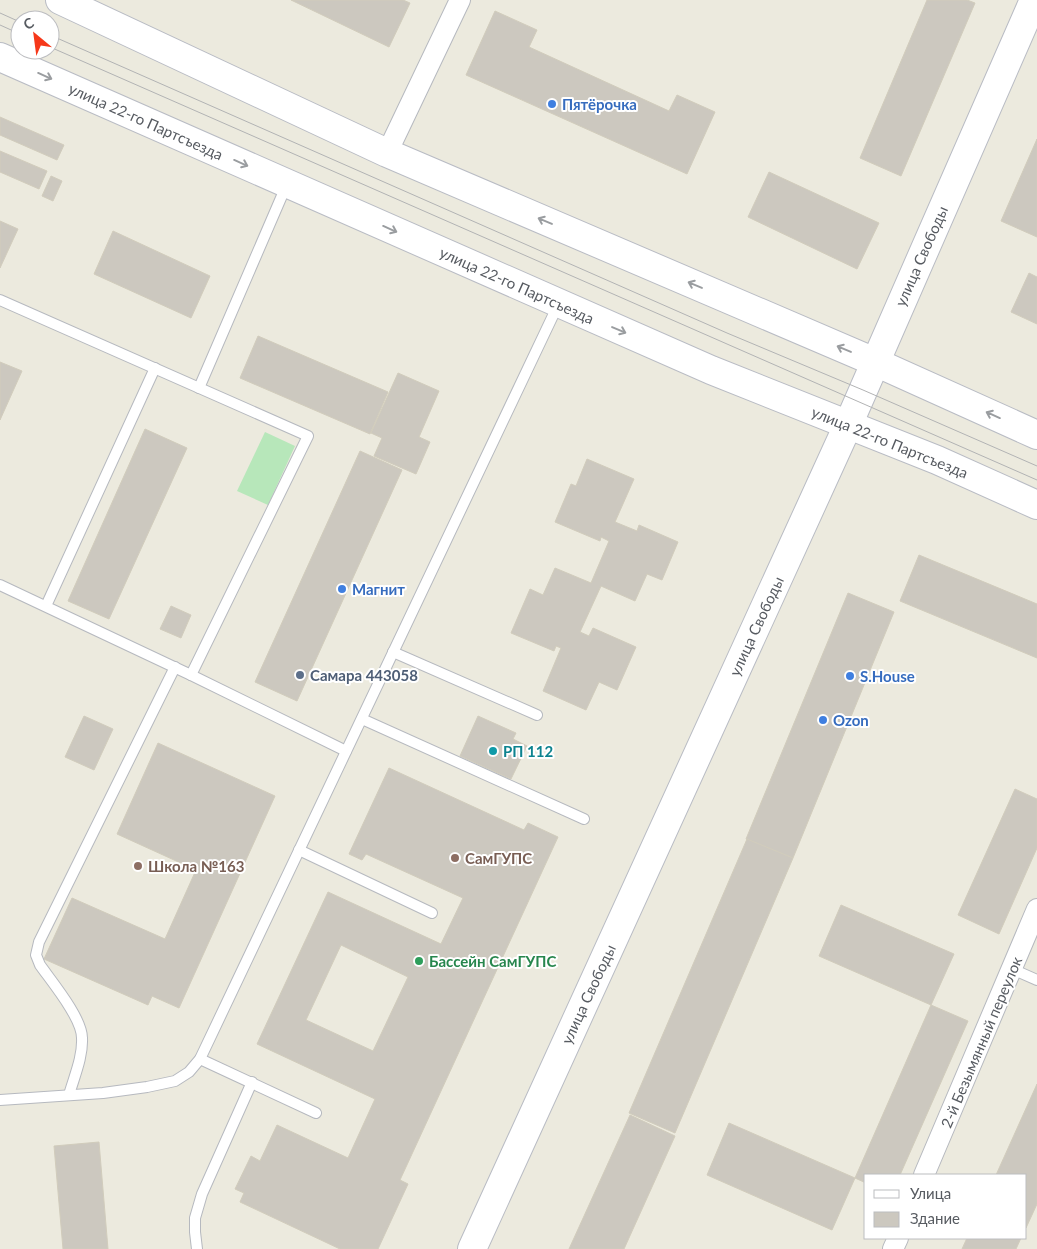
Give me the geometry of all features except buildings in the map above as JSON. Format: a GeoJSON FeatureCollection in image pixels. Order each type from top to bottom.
{"type":"FeatureCollection","features":[{"type":"Feature","properties":{"kind":"main road"},"geometry":{"type":"LineString","coordinates":[[60,0],[387,153],[875,362],[1037,435]]}},
{"type":"Feature","properties":{"kind":"main road","name":"улица Свободы"},"geometry":{"type":"LineString","coordinates":[[472,1249],[848,425],[1034,0]]}},
{"type":"Feature","properties":{"kind":"main road","name":"улица 22-го Партсъезда"},"geometry":{"type":"LineString","coordinates":[[0,57],[558,304],[712,370],[937,460],[1037,505]]}},
{"type":"Feature","properties":{"kind":"street"},"geometry":{"type":"LineString","coordinates":[[387,153],[460,0]]}},
{"type":"Feature","properties":{"kind":"street","name":"2-й Безымянный переулок"},"geometry":{"type":"LineString","coordinates":[[924,1174],[1037,909]]}},
{"type":"Feature","properties":{"kind":"lane"},"geometry":{"type":"LineString","coordinates":[[199,388],[287,184]]}},
{"type":"Feature","properties":{"kind":"lane"},"geometry":{"type":"LineString","coordinates":[[0,300],[308,436],[191,674]]}},
{"type":"Feature","properties":{"kind":"lane"},"geometry":{"type":"LineString","coordinates":[[0,1100],[103,1094],[174,1080],[189,1072],[200,1059],[558,304]]}},
{"type":"Feature","properties":{"kind":"lane"},"geometry":{"type":"LineString","coordinates":[[46,606],[156,368]]}},
{"type":"Feature","properties":{"kind":"lane"},"geometry":{"type":"LineString","coordinates":[[0,585],[191,674],[346,751]]}},
{"type":"Feature","properties":{"kind":"lane"},"geometry":{"type":"LineString","coordinates":[[394,652],[537,715]]}},
{"type":"Feature","properties":{"kind":"lane"},"geometry":{"type":"LineString","coordinates":[[69,1095],[82,1050],[82,1036],[78,1021],[40,965],[36,955],[39,942],[175,667]]}},
{"type":"Feature","properties":{"kind":"lane"},"geometry":{"type":"LineString","coordinates":[[362,719],[584,819]]}},
{"type":"Feature","properties":{"kind":"lane"},"geometry":{"type":"LineString","coordinates":[[299,850],[432,913]]}},
{"type":"Feature","properties":{"kind":"lane"},"geometry":{"type":"LineString","coordinates":[[1012,969],[1037,980]]}},
{"type":"Feature","properties":{"kind":"lane"},"geometry":{"type":"LineString","coordinates":[[200,1059],[316,1113]]}},
{"type":"Feature","properties":{"kind":"lane"},"geometry":{"type":"LineString","coordinates":[[197,1249],[195,1218],[202,1194],[252,1082]]}},
{"type":"Feature","properties":{"kind":"green space"},"geometry":{"type":"Polygon","coordinates":[[[265,432],[295,446],[268,505],[237,491],[265,432]]]}},
{"type":"Feature","properties":{"kind":"tram line"},"geometry":{"type":"LineString","coordinates":[[0,13],[10,18]]}},
{"type":"Feature","properties":{"kind":"tram line"},"geometry":{"type":"LineString","coordinates":[[0,25],[10,30]]}},
{"type":"Feature","properties":{"kind":"tram line"},"geometry":{"type":"LineString","coordinates":[[60,39],[727,333],[1037,466]]}},
{"type":"Feature","properties":{"kind":"tram line"},"geometry":{"type":"LineString","coordinates":[[60,51],[1037,480]]}},
{"type":"Feature","properties":{"kind":"place","name":"Пятёрочка"},"geometry":{"type":"Point","coordinates":[552,104]}},
{"type":"Feature","properties":{"kind":"place","name":"Магнит"},"geometry":{"type":"Point","coordinates":[342,589]}},
{"type":"Feature","properties":{"kind":"place","name":"Самара 443058"},"geometry":{"type":"Point","coordinates":[300,675]}},
{"type":"Feature","properties":{"kind":"place","name":"S.House"},"geometry":{"type":"Point","coordinates":[850,676]}},
{"type":"Feature","properties":{"kind":"place","name":"Ozon"},"geometry":{"type":"Point","coordinates":[823,720]}},
{"type":"Feature","properties":{"kind":"place","name":"РП 112"},"geometry":{"type":"Point","coordinates":[493,751]}},
{"type":"Feature","properties":{"kind":"place","name":"СамГУПС"},"geometry":{"type":"Point","coordinates":[455,858]}},
{"type":"Feature","properties":{"kind":"place","name":"Школа №163"},"geometry":{"type":"Point","coordinates":[138,866]}},
{"type":"Feature","properties":{"kind":"place","name":"Бассейн СамГУПС"},"geometry":{"type":"Point","coordinates":[419,961]}}]}
